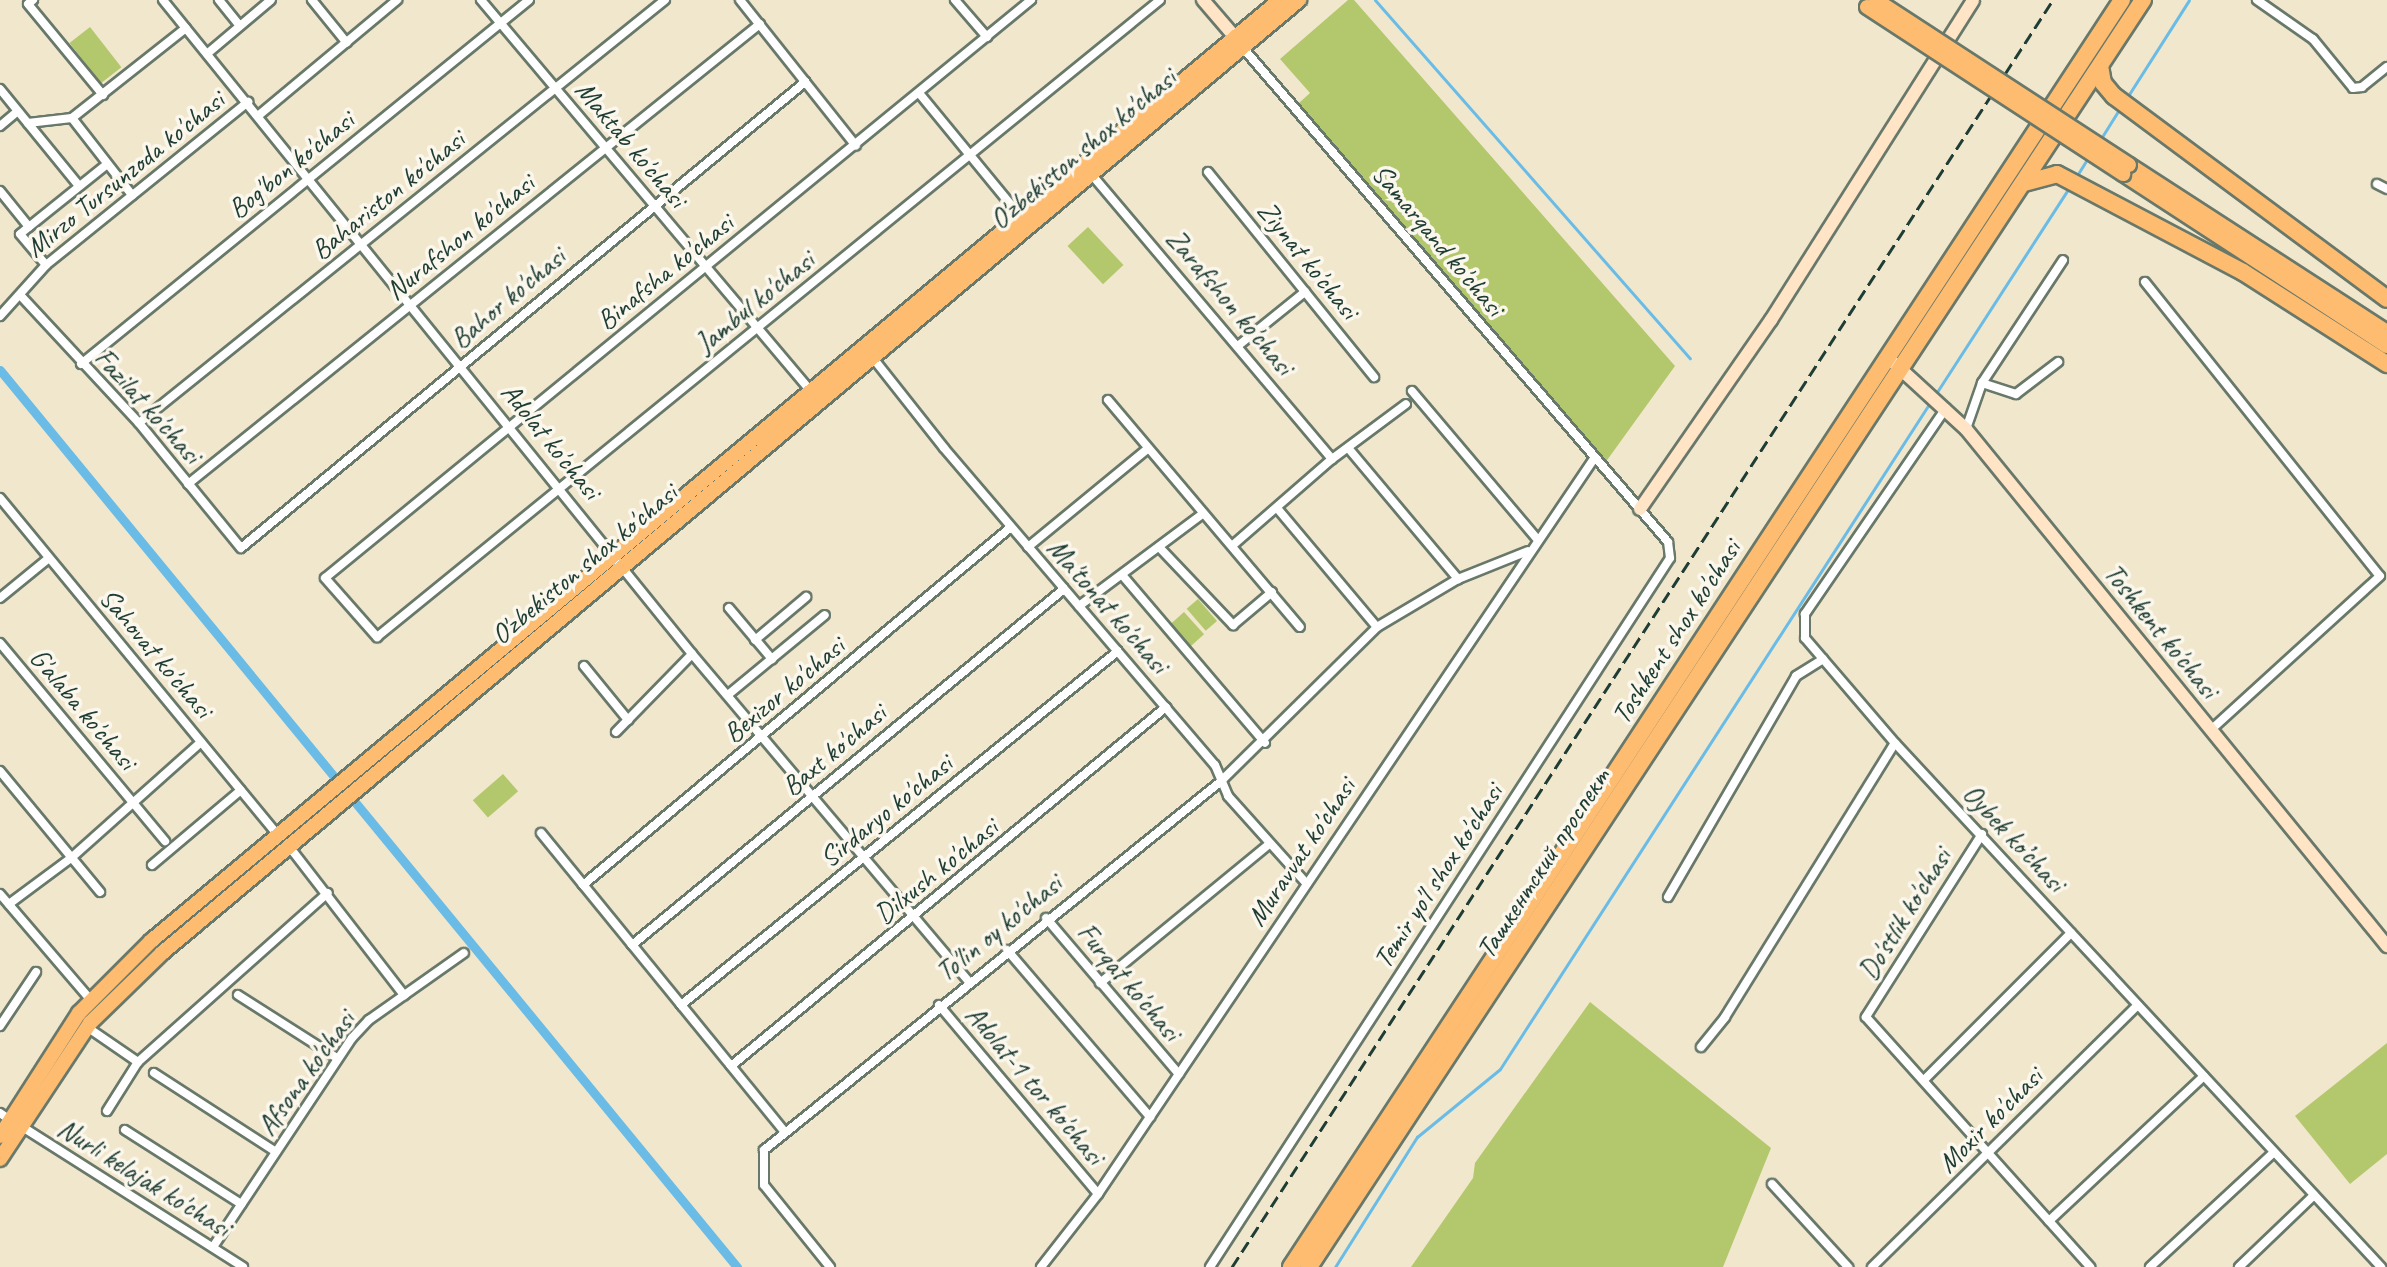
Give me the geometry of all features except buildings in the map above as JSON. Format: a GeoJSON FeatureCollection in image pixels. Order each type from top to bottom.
{"type":"FeatureCollection","features":[{"type":"Feature","properties":{"kind":"highway"},"geometry":{"type":"LineString","coordinates":[[1903,370],[2143,0]]}},
{"type":"Feature","properties":{"kind":"highway","name":"Toshkent shox ko'chasi"},"geometry":{"type":"LineString","coordinates":[[1291,1267],[2113,13]]}},
{"type":"Feature","properties":{"kind":"highway"},"geometry":{"type":"LineString","coordinates":[[2100,66],[2103,83],[2114,96],[2387,299]]}},
{"type":"Feature","properties":{"kind":"highway"},"geometry":{"type":"LineString","coordinates":[[2023,184],[2043,174],[2063,177],[2243,272],[2387,364]]}},
{"type":"Feature","properties":{"kind":"highway","name":"Ташкентский проспект"},"geometry":{"type":"LineString","coordinates":[[1309,1267],[1903,370]]}},
{"type":"Feature","properties":{"kind":"main road"},"geometry":{"type":"LineString","coordinates":[[1240,43],[1280,0]]}},
{"type":"Feature","properties":{"kind":"main road"},"geometry":{"type":"LineString","coordinates":[[1240,43],[1299,0]]}},
{"type":"Feature","properties":{"kind":"main road"},"geometry":{"type":"LineString","coordinates":[[1867,2],[2387,332]]}},
{"type":"Feature","properties":{"kind":"main road","name":"O'zbekiston shox ko'chasi"},"geometry":{"type":"LineString","coordinates":[[0,1136],[90,999],[618,560],[873,358],[1092,175],[1240,43]]}},
{"type":"Feature","properties":{"kind":"main road","name":"O'zbekiston shox ko'chasi"},"geometry":{"type":"LineString","coordinates":[[618,560],[809,389],[1020,216],[1240,43]]}},
{"type":"Feature","properties":{"kind":"main road"},"geometry":{"type":"LineString","coordinates":[[2126,169],[2387,346]]}},
{"type":"Feature","properties":{"kind":"main road","name":"O'zbekiston shox ko'chasi"},"geometry":{"type":"LineString","coordinates":[[0,1159],[11,1120],[87,1027],[283,840]]}},
{"type":"Feature","properties":{"kind":"street","name":"Adolat ko'chasi"},"geometry":{"type":"LineString","coordinates":[[163,0],[512,426],[692,654],[729,694],[968,981]]}},
{"type":"Feature","properties":{"kind":"street"},"geometry":{"type":"LineString","coordinates":[[219,0],[240,26]]}},
{"type":"Feature","properties":{"kind":"street"},"geometry":{"type":"LineString","coordinates":[[255,0],[261,8]]}},
{"type":"Feature","properties":{"kind":"street"},"geometry":{"type":"LineString","coordinates":[[208,53],[271,0]]}},
{"type":"Feature","properties":{"kind":"street"},"geometry":{"type":"LineString","coordinates":[[312,0],[347,43]]}},
{"type":"Feature","properties":{"kind":"street","name":"Mirzo Tursunzoda ko'chasi"},"geometry":{"type":"LineString","coordinates":[[259,115],[397,0]]}},
{"type":"Feature","properties":{"kind":"street","name":"Maktab ko'chasi"},"geometry":{"type":"LineString","coordinates":[[481,0],[809,389]]}},
{"type":"Feature","properties":{"kind":"street","name":"Bog'bon ko'chasi"},"geometry":{"type":"LineString","coordinates":[[81,364],[529,0]]}},
{"type":"Feature","properties":{"kind":"street","name":"Bahariston ko'chasi"},"geometry":{"type":"LineString","coordinates":[[139,423],[665,0]]}},
{"type":"Feature","properties":{"kind":"street"},"geometry":{"type":"LineString","coordinates":[[740,0],[856,146]]}},
{"type":"Feature","properties":{"kind":"street"},"geometry":{"type":"LineString","coordinates":[[955,0],[987,37]]}},
{"type":"Feature","properties":{"kind":"street","name":"Binafsha ko'chasi"},"geometry":{"type":"LineString","coordinates":[[377,637],[325,578],[1031,0]]}},
{"type":"Feature","properties":{"kind":"street","name":"Jambul ko'chasi"},"geometry":{"type":"LineString","coordinates":[[377,637],[1160,0]]}},
{"type":"Feature","properties":{"kind":"street","name":"Samarqand ko'chasi"},"geometry":{"type":"LineString","coordinates":[[1203,0],[1593,460],[1640,509]]}},
{"type":"Feature","properties":{"kind":"street"},"geometry":{"type":"LineString","coordinates":[[1640,509],[1771,320],[1973,0]]}},
{"type":"Feature","properties":{"kind":"street"},"geometry":{"type":"LineString","coordinates":[[2257,0],[2313,39],[2353,88],[2362,87],[2387,67]]}},
{"type":"Feature","properties":{"kind":"street"},"geometry":{"type":"LineString","coordinates":[[30,2],[103,95]]}},
{"type":"Feature","properties":{"kind":"street","name":"Nurafshon ko'chasi"},"geometry":{"type":"LineString","coordinates":[[188,484],[760,24]]}},
{"type":"Feature","properties":{"kind":"street"},"geometry":{"type":"LineString","coordinates":[[28,123],[53,116],[72,118],[186,28]]}},
{"type":"Feature","properties":{"kind":"street","name":"Bahor ko'chasi"},"geometry":{"type":"LineString","coordinates":[[241,548],[805,82]]}},
{"type":"Feature","properties":{"kind":"street"},"geometry":{"type":"LineString","coordinates":[[0,89],[79,186]]}},
{"type":"Feature","properties":{"kind":"street"},"geometry":{"type":"LineString","coordinates":[[919,93],[1020,216]]}},
{"type":"Feature","properties":{"kind":"street","name":"Mirzo Tursunzoda ko'chasi"},"geometry":{"type":"LineString","coordinates":[[0,316],[21,296],[27,282],[46,265],[248,102]]}},
{"type":"Feature","properties":{"kind":"street"},"geometry":{"type":"LineString","coordinates":[[0,126],[18,111]]}},
{"type":"Feature","properties":{"kind":"street"},"geometry":{"type":"LineString","coordinates":[[72,118],[132,195]]}},
{"type":"Feature","properties":{"kind":"street"},"geometry":{"type":"LineString","coordinates":[[46,265],[20,234],[106,165]]}},
{"type":"Feature","properties":{"kind":"street","name":"Ziynat ko'chasi"},"geometry":{"type":"LineString","coordinates":[[1208,172],[1374,377]]}},
{"type":"Feature","properties":{"kind":"street","name":"Zarafshon ko'chasi"},"geometry":{"type":"LineString","coordinates":[[1092,175],[1239,345],[1332,459]]}},
{"type":"Feature","properties":{"kind":"street"},"geometry":{"type":"LineString","coordinates":[[2377,184],[2387,189]]}},
{"type":"Feature","properties":{"kind":"street"},"geometry":{"type":"LineString","coordinates":[[0,191],[29,227]]}},
{"type":"Feature","properties":{"kind":"street"},"geometry":{"type":"LineString","coordinates":[[1966,429],[1982,383],[2063,260]]}},
{"type":"Feature","properties":{"kind":"street"},"geometry":{"type":"LineString","coordinates":[[2145,282],[2387,586]]}},
{"type":"Feature","properties":{"kind":"street"},"geometry":{"type":"LineString","coordinates":[[1239,345],[1305,292]]}},
{"type":"Feature","properties":{"kind":"street","name":"Fazilat ko'chasi"},"geometry":{"type":"LineString","coordinates":[[21,296],[139,423],[241,548]]}},
{"type":"Feature","properties":{"kind":"street","name":"Ma'tonat ko'chasi"},"geometry":{"type":"LineString","coordinates":[[873,358],[1011,527],[1215,765],[1220,782],[1268,845],[1307,884]]}},
{"type":"Feature","properties":{"kind":"street","name":"Toshkent ko'chasi"},"geometry":{"type":"LineString","coordinates":[[1887,358],[1926,387],[1966,429],[2387,946]]}},
{"type":"Feature","properties":{"kind":"street"},"geometry":{"type":"LineString","coordinates":[[1982,383],[2016,394],[2058,362]]}},
{"type":"Feature","properties":{"kind":"street"},"geometry":{"type":"LineString","coordinates":[[1412,391],[1537,539]]}},
{"type":"Feature","properties":{"kind":"street"},"geometry":{"type":"LineString","coordinates":[[1108,400],[1146,450],[1201,515],[1233,545],[1300,627]]}},
{"type":"Feature","properties":{"kind":"street"},"geometry":{"type":"LineString","coordinates":[[1233,545],[1332,459],[1406,404]]}},
{"type":"Feature","properties":{"kind":"street","name":"Oybek ko’chasi"},"geometry":{"type":"LineString","coordinates":[[1943,404],[1805,614],[1805,638],[1895,743],[2381,1267]]}},
{"type":"Feature","properties":{"kind":"street"},"geometry":{"type":"LineString","coordinates":[[1349,449],[1458,579]]}},
{"type":"Feature","properties":{"kind":"street"},"geometry":{"type":"LineString","coordinates":[[1028,547],[1146,450]]}},
{"type":"Feature","properties":{"kind":"street","name":"Muravvat ko'chasi"},"geometry":{"type":"LineString","coordinates":[[1041,1267],[1098,1194],[1528,551],[1593,460]]}},
{"type":"Feature","properties":{"kind":"street","name":"Sahovat ko'chasi"},"geometry":{"type":"LineString","coordinates":[[0,498],[328,893],[404,995]]}},
{"type":"Feature","properties":{"kind":"street"},"geometry":{"type":"LineString","coordinates":[[1277,508],[1377,627]]}},
{"type":"Feature","properties":{"kind":"street","name":"Temir yo'l shox ko'chasi"},"geometry":{"type":"LineString","coordinates":[[1210,1267],[1670,558],[1668,542],[1640,509]]}},
{"type":"Feature","properties":{"kind":"street"},"geometry":{"type":"LineString","coordinates":[[1079,606],[1201,515]]}},
{"type":"Feature","properties":{"kind":"street","name":"Bexizor ko'chasi"},"geometry":{"type":"LineString","coordinates":[[583,885],[1011,527]]}},
{"type":"Feature","properties":{"kind":"street"},"geometry":{"type":"LineString","coordinates":[[1159,547],[1233,625],[1272,592]]}},
{"type":"Feature","properties":{"kind":"street","name":"To'lin oy ko'chasi"},"geometry":{"type":"LineString","coordinates":[[830,1267],[764,1185],[764,1150],[1046,918],[1220,782],[1265,743],[1377,627],[1458,579],[1528,551]]}},
{"type":"Feature","properties":{"kind":"street"},"geometry":{"type":"LineString","coordinates":[[0,598],[49,558]]}},
{"type":"Feature","properties":{"kind":"street"},"geometry":{"type":"LineString","coordinates":[[1123,576],[1265,743]]}},
{"type":"Feature","properties":{"kind":"street"},"geometry":{"type":"LineString","coordinates":[[2211,730],[2380,576]]}},
{"type":"Feature","properties":{"kind":"street","name":"Baxt ko'chasi"},"geometry":{"type":"LineString","coordinates":[[632,945],[1064,589]]}},
{"type":"Feature","properties":{"kind":"street"},"geometry":{"type":"LineString","coordinates":[[755,640],[806,597]]}},
{"type":"Feature","properties":{"kind":"street"},"geometry":{"type":"LineString","coordinates":[[729,608],[772,659]]}},
{"type":"Feature","properties":{"kind":"street"},"geometry":{"type":"LineString","coordinates":[[729,694],[825,615]]}},
{"type":"Feature","properties":{"kind":"street","name":"G'alaba ko'chasi"},"geometry":{"type":"LineString","coordinates":[[0,643],[165,841]]}},
{"type":"Feature","properties":{"kind":"street","name":"Sirdaryo ko'chasi"},"geometry":{"type":"LineString","coordinates":[[681,1005],[1118,651]]}},
{"type":"Feature","properties":{"kind":"street"},"geometry":{"type":"LineString","coordinates":[[616,732],[692,654]]}},
{"type":"Feature","properties":{"kind":"street"},"geometry":{"type":"LineString","coordinates":[[1668,897],[1796,676],[1823,659]]}},
{"type":"Feature","properties":{"kind":"street"},"geometry":{"type":"LineString","coordinates":[[584,666],[628,720]]}},
{"type":"Feature","properties":{"kind":"street","name":"Dilxush ko'chasi"},"geometry":{"type":"LineString","coordinates":[[731,1066],[1166,707]]}},
{"type":"Feature","properties":{"kind":"street"},"geometry":{"type":"LineString","coordinates":[[9,904],[71,858],[201,742]]}},
{"type":"Feature","properties":{"kind":"street"},"geometry":{"type":"LineString","coordinates":[[1701,1047],[1725,1017],[1895,743]]}},
{"type":"Feature","properties":{"kind":"street"},"geometry":{"type":"LineString","coordinates":[[0,771],[100,892]]}},
{"type":"Feature","properties":{"kind":"street"},"geometry":{"type":"LineString","coordinates":[[152,865],[241,790]]}},
{"type":"Feature","properties":{"kind":"street"},"geometry":{"type":"LineString","coordinates":[[541,833],[785,1132]]}},
{"type":"Feature","properties":{"kind":"street","name":"Do'stlik ko'chasi"},"geometry":{"type":"LineString","coordinates":[[1924,1080],[1866,1017],[1982,834]]}},
{"type":"Feature","properties":{"kind":"street"},"geometry":{"type":"LineString","coordinates":[[1100,983],[1268,845]]}},
{"type":"Feature","properties":{"kind":"street"},"geometry":{"type":"LineString","coordinates":[[107,1111],[138,1062],[328,893]]}},
{"type":"Feature","properties":{"kind":"street"},"geometry":{"type":"LineString","coordinates":[[0,894],[90,999]]}},
{"type":"Feature","properties":{"kind":"street","name":"Furqat ko'chasi"},"geometry":{"type":"LineString","coordinates":[[1046,918],[1179,1074]]}},
{"type":"Feature","properties":{"kind":"street"},"geometry":{"type":"LineString","coordinates":[[2071,933],[1924,1080],[1987,1155],[2090,1267]]}},
{"type":"Feature","properties":{"kind":"street"},"geometry":{"type":"LineString","coordinates":[[1007,950],[1150,1117]]}},
{"type":"Feature","properties":{"kind":"street","name":"Afsona ko'chasi"},"geometry":{"type":"LineString","coordinates":[[213,1247],[337,1058],[369,1020],[464,953]]}},
{"type":"Feature","properties":{"kind":"street"},"geometry":{"type":"LineString","coordinates":[[0,1026],[36,972]]}},
{"type":"Feature","properties":{"kind":"street"},"geometry":{"type":"LineString","coordinates":[[238,995],[337,1058]]}},
{"type":"Feature","properties":{"kind":"street","name":"Adolat-1 tor ko'chasi"},"geometry":{"type":"LineString","coordinates":[[939,1005],[1098,1194]]}},
{"type":"Feature","properties":{"kind":"street","name":"Moxir ko'chasi"},"geometry":{"type":"LineString","coordinates":[[1872,1267],[2138,1005]]}},
{"type":"Feature","properties":{"kind":"street"},"geometry":{"type":"LineString","coordinates":[[87,1027],[138,1062]]}},
{"type":"Feature","properties":{"kind":"street"},"geometry":{"type":"LineString","coordinates":[[154,1073],[276,1152]]}},
{"type":"Feature","properties":{"kind":"street"},"geometry":{"type":"LineString","coordinates":[[2049,1221],[2204,1076]]}},
{"type":"Feature","properties":{"kind":"street","name":"Nurli kelajak ko'chasi"},"geometry":{"type":"LineString","coordinates":[[11,1120],[243,1267]]}},
{"type":"Feature","properties":{"kind":"street"},"geometry":{"type":"LineString","coordinates":[[125,1130],[241,1204]]}},
{"type":"Feature","properties":{"kind":"street"},"geometry":{"type":"LineString","coordinates":[[2150,1267],[2274,1152]]}},
{"type":"Feature","properties":{"kind":"street"},"geometry":{"type":"LineString","coordinates":[[1772,1184],[1848,1267]]}},
{"type":"Feature","properties":{"kind":"street"},"geometry":{"type":"LineString","coordinates":[[2239,1267],[2314,1195]]}},
{"type":"Feature","properties":{"kind":"green space"},"geometry":{"type":"Polygon","coordinates":[[[1348,0],[1354,0],[1675,366],[1605,463],[1299,103],[1310,93],[1280,59],[1348,0]]]}},
{"type":"Feature","properties":{"kind":"green space"},"geometry":{"type":"Polygon","coordinates":[[[90,27],[121,67],[101,83],[70,43],[90,27]]]}},
{"type":"Feature","properties":{"kind":"green space"},"geometry":{"type":"Polygon","coordinates":[[[1088,227],[1123,265],[1103,284],[1068,246],[1088,227]]]}},
{"type":"Feature","properties":{"kind":"green space"},"geometry":{"type":"Polygon","coordinates":[[[1198,599],[1217,621],[1206,631],[1187,609],[1198,599]]]}},
{"type":"Feature","properties":{"kind":"green space"},"geometry":{"type":"Polygon","coordinates":[[[1184,612],[1204,634],[1191,646],[1171,624],[1184,612]]]}},
{"type":"Feature","properties":{"kind":"green space"},"geometry":{"type":"Polygon","coordinates":[[[503,774],[518,791],[488,818],[473,800],[503,774]]]}},
{"type":"Feature","properties":{"kind":"green space"},"geometry":{"type":"Polygon","coordinates":[[[1590,1002],[1771,1148],[1723,1267],[1411,1267],[1473,1178],[1475,1163],[1590,1002]]]}},
{"type":"Feature","properties":{"kind":"green space"},"geometry":{"type":"Polygon","coordinates":[[[2387,1043],[2387,1154],[2350,1184],[2295,1116],[2387,1043]]]}},
{"type":"Feature","properties":{"kind":"waterway"},"geometry":{"type":"LineString","coordinates":[[1375,0],[1690,358]]}},
{"type":"Feature","properties":{"kind":"waterway"},"geometry":{"type":"LineString","coordinates":[[2126,99],[2189,0]]}},
{"type":"Feature","properties":{"kind":"waterway"},"geometry":{"type":"LineString","coordinates":[[2100,140],[2119,109]]}},
{"type":"Feature","properties":{"kind":"waterway"},"geometry":{"type":"LineString","coordinates":[[2076,177],[2089,156]]}},
{"type":"Feature","properties":{"kind":"waterway"},"geometry":{"type":"LineString","coordinates":[[1935,395],[2070,186]]}},
{"type":"Feature","properties":{"kind":"waterway"},"geometry":{"type":"LineString","coordinates":[[0,370],[737,1267]]}},
{"type":"Feature","properties":{"kind":"waterway"},"geometry":{"type":"LineString","coordinates":[[1335,1267],[1417,1137],[1500,1069],[1931,401]]}},
{"type":"Feature","properties":{"kind":"railway"},"geometry":{"type":"LineString","coordinates":[[1232,1267],[2053,0]]}}]}
